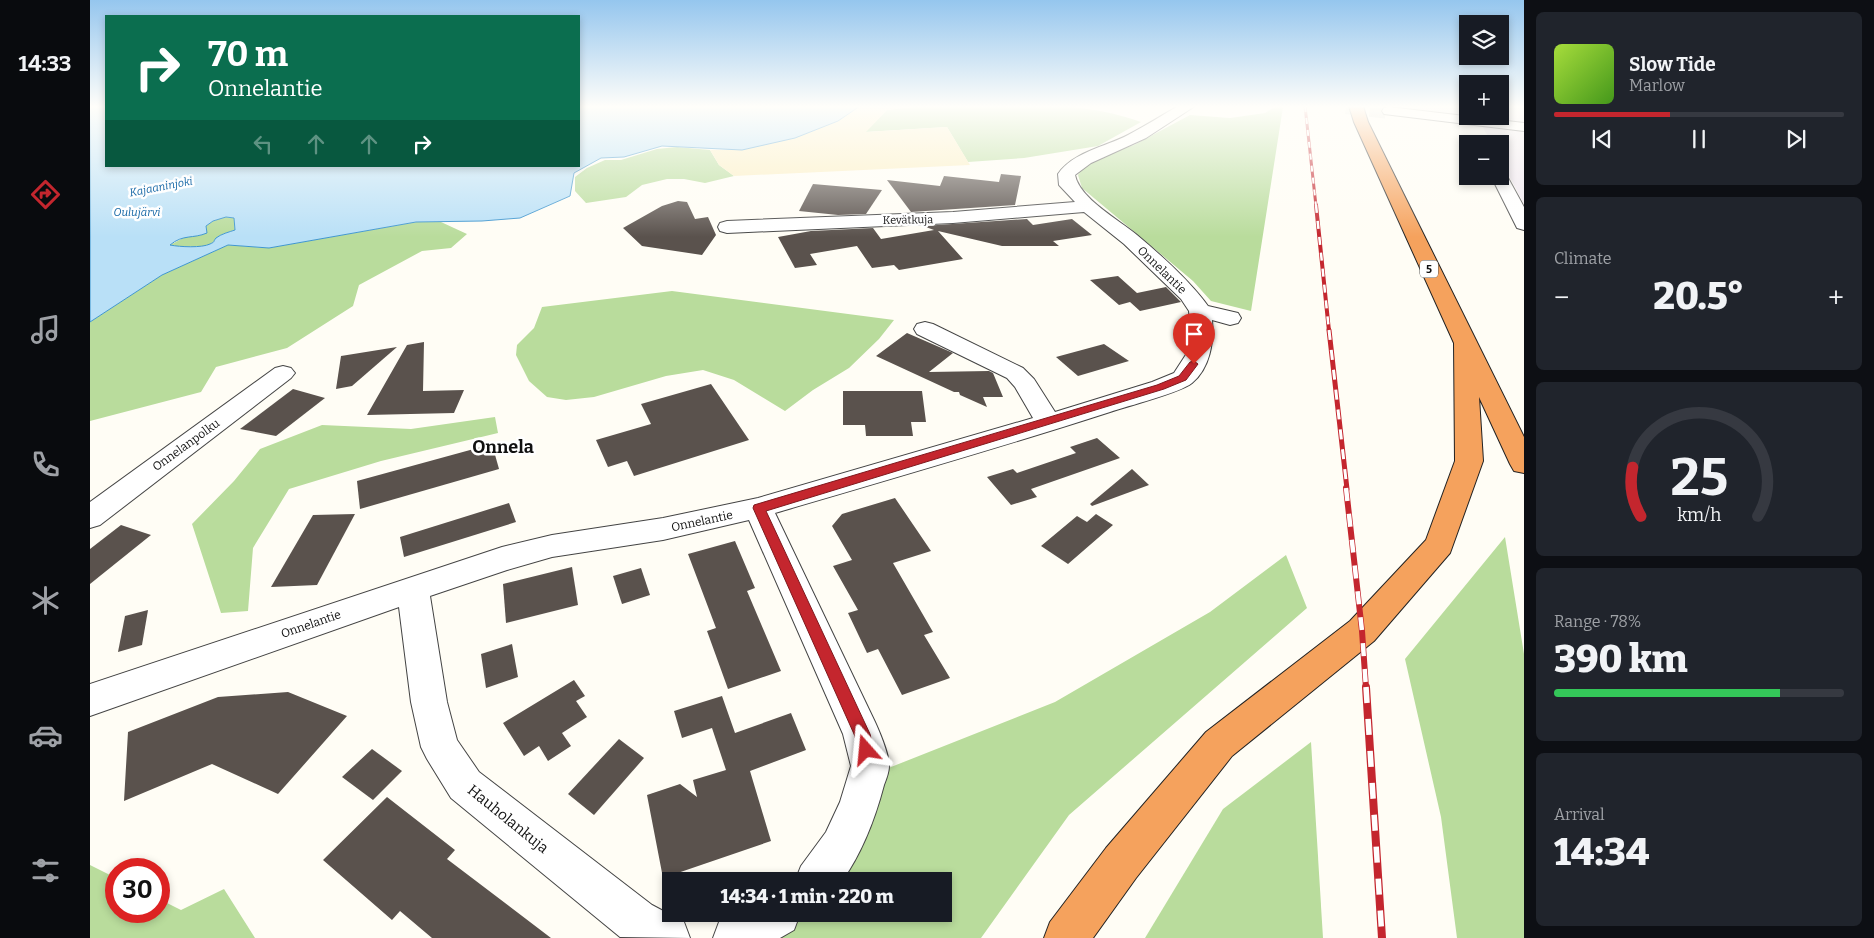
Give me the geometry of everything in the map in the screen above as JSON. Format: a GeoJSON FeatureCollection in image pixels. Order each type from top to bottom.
{"type":"FeatureCollection","features":[{"type":"Feature","properties":{"kind":"highway","name":"5"},"geometry":{"type":"LineString","coordinates":[[1374,150],[1465,344],[1524,464]]}},
{"type":"Feature","properties":{"kind":"highway"},"geometry":{"type":"LineString","coordinates":[[1066,938],[1121,863],[1220,744],[1362,631],[1439,546],[1469,461],[1465,344]]}},
{"type":"Feature","properties":{"kind":"street","name":"Onnelantie"},"geometry":{"type":"LineString","coordinates":[[90,700],[502,559],[552,546],[663,529],[758,508],[1048,422],[1142,401],[1183,378],[1194,364],[1199,353],[1202,334],[1200,311],[1189,295],[1131,240],[1088,206],[1068,185],[1066,174],[1072,168],[1108,150]]}},
{"type":"Feature","properties":{"kind":"street"},"geometry":{"type":"LineString","coordinates":[[1504,185],[1524,224]]}},
{"type":"Feature","properties":{"kind":"street","name":"Kevätkuja"},"geometry":{"type":"LineString","coordinates":[[727,227],[974,218],[1088,206]]}},
{"type":"Feature","properties":{"kind":"street"},"geometry":{"type":"LineString","coordinates":[[1200,311],[1230,318]]}},
{"type":"Feature","properties":{"kind":"street"},"geometry":{"type":"LineString","coordinates":[[925,329],[1014,373],[1024,380],[1039,410],[1048,422]]}},
{"type":"Feature","properties":{"kind":"street","name":"Onnelanpolku"},"geometry":{"type":"LineString","coordinates":[[90,517],[283,373]]}},
{"type":"Feature","properties":{"kind":"street"},"geometry":{"type":"LineString","coordinates":[[758,508],[862,734],[870,766],[859,804],[841,847],[823,872]]}},
{"type":"Feature","properties":{"kind":"street","name":"Hauholankuja"},"geometry":{"type":"LineString","coordinates":[[412,590],[430,702],[440,747],[465,785],[636,921],[668,938]]}},
{"type":"Feature","properties":{"kind":"street"},"geometry":{"type":"LineString","coordinates":[[735,938],[766,922]]}},
{"type":"Feature","properties":{"kind":"shaded area"},"geometry":{"type":"Polygon","coordinates":[[[1509,150],[1524,150],[1524,204],[1509,176],[1509,150]]]}},
{"type":"Feature","properties":{"kind":"green space"},"geometry":{"type":"Polygon","coordinates":[[[654,150],[710,150],[719,165],[734,176],[705,183],[684,179],[667,179],[642,185],[626,197],[586,203],[575,191],[575,177],[587,168],[605,160],[621,160],[654,150]]]}},
{"type":"Feature","properties":{"kind":"green space"},"geometry":{"type":"Polygon","coordinates":[[[961,150],[1075,150],[1024,158],[968,162],[961,150]]]}},
{"type":"Feature","properties":{"kind":"green space"},"geometry":{"type":"Polygon","coordinates":[[[1119,150],[1276,150],[1251,311],[1211,301],[1193,281],[1082,188],[1078,175],[1084,167],[1106,154],[1119,150]]]}},
{"type":"Feature","properties":{"kind":"green space"},"geometry":{"type":"Polygon","coordinates":[[[226,217],[234,218],[235,230],[219,236],[210,244],[191,247],[170,245],[189,235],[199,236],[206,232],[206,226],[213,221],[226,217]]]}},
{"type":"Feature","properties":{"kind":"green space"},"geometry":{"type":"Polygon","coordinates":[[[416,222],[441,222],[467,234],[451,248],[422,251],[359,285],[353,306],[287,348],[216,367],[201,392],[90,421],[90,322],[162,275],[228,245],[269,248],[416,222]]]}},
{"type":"Feature","properties":{"kind":"green space"},"geometry":{"type":"Polygon","coordinates":[[[672,291],[894,320],[879,339],[849,368],[813,390],[785,411],[734,380],[703,370],[666,376],[594,397],[566,400],[547,397],[529,381],[516,355],[517,345],[534,328],[542,307],[672,291]]]}},
{"type":"Feature","properties":{"kind":"green space"},"geometry":{"type":"Polygon","coordinates":[[[495,417],[498,433],[381,461],[289,489],[253,548],[248,611],[221,613],[192,524],[234,481],[260,449],[322,425],[411,429],[495,417]]]}},
{"type":"Feature","properties":{"kind":"green space"},"geometry":{"type":"Polygon","coordinates":[[[1505,537],[1524,654],[1524,938],[1457,938],[1441,817],[1405,659],[1505,537]]]}},
{"type":"Feature","properties":{"kind":"green space"},"geometry":{"type":"Polygon","coordinates":[[[1286,555],[1307,608],[1069,815],[981,938],[775,938],[798,922],[952,922],[952,872],[841,872],[859,852],[886,769],[1055,702],[1210,612],[1286,555]]]}},
{"type":"Feature","properties":{"kind":"green space"},"geometry":{"type":"Polygon","coordinates":[[[1311,742],[1323,938],[1145,938],[1223,809],[1311,742]]]}},
{"type":"Feature","properties":{"kind":"green space"},"geometry":{"type":"Polygon","coordinates":[[[90,865],[105,872],[105,923],[170,923],[170,904],[181,910],[224,889],[255,938],[90,938],[90,865]]]}},
{"type":"Feature","properties":{"kind":"sand"},"geometry":{"type":"Polygon","coordinates":[[[710,150],[961,150],[970,165],[734,176],[719,165],[710,150]]]}},
{"type":"Feature","properties":{"kind":"water","name":"Oulujärvi"},"geometry":{"type":"Polygon","coordinates":[[[90,150],[105,150],[105,167],[580,167],[580,150],[649,150],[624,157],[601,158],[574,173],[570,196],[520,218],[482,221],[416,222],[269,248],[228,245],[162,275],[90,322],[90,150]],[[226,217],[213,221],[206,226],[207,233],[179,239],[170,245],[202,246],[210,244],[216,238],[235,230],[234,218],[226,217]]]}},
{"type":"Feature","properties":{"kind":"building"},"geometry":{"type":"Polygon","coordinates":[[[1001,174],[1021,176],[1015,205],[911,212],[887,180],[940,186],[944,176],[999,182],[1001,174]]]}},
{"type":"Feature","properties":{"kind":"building"},"geometry":{"type":"Polygon","coordinates":[[[813,184],[882,190],[866,214],[838,215],[799,211],[813,184]]]}},
{"type":"Feature","properties":{"kind":"building"},"geometry":{"type":"Polygon","coordinates":[[[678,201],[687,202],[695,219],[708,217],[716,235],[702,255],[642,246],[623,228],[662,206],[678,201]]]}},
{"type":"Feature","properties":{"kind":"building"},"geometry":{"type":"Polygon","coordinates":[[[1027,219],[1033,225],[1072,219],[1092,235],[1053,241],[1059,246],[1002,246],[938,231],[963,259],[899,270],[894,265],[872,268],[857,246],[810,254],[817,265],[795,268],[778,237],[811,231],[873,228],[881,239],[934,230],[923,226],[1027,219]]]}},
{"type":"Feature","properties":{"kind":"building"},"geometry":{"type":"Polygon","coordinates":[[[1118,276],[1137,293],[1166,287],[1181,302],[1140,311],[1130,302],[1119,305],[1090,280],[1118,276]]]}},
{"type":"Feature","properties":{"kind":"building"},"geometry":{"type":"Polygon","coordinates":[[[907,333],[953,353],[929,372],[989,371],[993,373],[1003,397],[983,397],[987,407],[960,395],[959,392],[954,392],[876,356],[907,333]]]}},
{"type":"Feature","properties":{"kind":"building"},"geometry":{"type":"Polygon","coordinates":[[[424,342],[423,391],[464,390],[454,413],[367,415],[407,345],[424,342]]]}},
{"type":"Feature","properties":{"kind":"building"},"geometry":{"type":"Polygon","coordinates":[[[1104,344],[1129,361],[1078,376],[1056,357],[1104,344]]]}},
{"type":"Feature","properties":{"kind":"building"},"geometry":{"type":"Polygon","coordinates":[[[397,347],[352,386],[336,389],[341,356],[397,347]]]}},
{"type":"Feature","properties":{"kind":"building"},"geometry":{"type":"Polygon","coordinates":[[[711,384],[749,440],[634,476],[627,461],[608,467],[596,440],[651,424],[641,404],[711,384]]]}},
{"type":"Feature","properties":{"kind":"building"},"geometry":{"type":"Polygon","coordinates":[[[293,389],[325,398],[276,436],[240,429],[293,389]]]}},
{"type":"Feature","properties":{"kind":"building"},"geometry":{"type":"Polygon","coordinates":[[[843,391],[922,391],[926,422],[911,422],[913,436],[866,436],[865,425],[843,425],[843,391]]]}},
{"type":"Feature","properties":{"kind":"building"},"geometry":{"type":"Polygon","coordinates":[[[1097,438],[1120,458],[1031,489],[1037,497],[1011,505],[987,477],[1013,469],[1017,473],[1076,453],[1070,447],[1097,438]]]}},
{"type":"Feature","properties":{"kind":"building"},"geometry":{"type":"Polygon","coordinates":[[[492,444],[499,469],[360,509],[357,481],[492,444]]]}},
{"type":"Feature","properties":{"kind":"building"},"geometry":{"type":"Polygon","coordinates":[[[1132,469],[1149,485],[1092,506],[1090,504],[1132,469]]]}},
{"type":"Feature","properties":{"kind":"building"},"geometry":{"type":"Polygon","coordinates":[[[895,498],[931,551],[893,563],[933,632],[924,635],[950,678],[902,695],[878,649],[867,653],[848,613],[858,610],[833,566],[852,560],[832,526],[842,514],[895,498]]]}},
{"type":"Feature","properties":{"kind":"building"},"geometry":{"type":"Polygon","coordinates":[[[509,503],[516,522],[404,557],[400,537],[509,503]]]}},
{"type":"Feature","properties":{"kind":"building"},"geometry":{"type":"Polygon","coordinates":[[[355,514],[317,585],[271,587],[313,515],[355,514]]]}},
{"type":"Feature","properties":{"kind":"building"},"geometry":{"type":"Polygon","coordinates":[[[1096,514],[1113,525],[1068,564],[1041,546],[1077,516],[1087,522],[1096,514]]]}},
{"type":"Feature","properties":{"kind":"building"},"geometry":{"type":"Polygon","coordinates":[[[121,525],[151,535],[90,584],[90,549],[121,525]]]}},
{"type":"Feature","properties":{"kind":"building"},"geometry":{"type":"Polygon","coordinates":[[[735,541],[755,588],[747,591],[781,671],[728,689],[707,631],[716,628],[688,554],[735,541]]]}},
{"type":"Feature","properties":{"kind":"building"},"geometry":{"type":"Polygon","coordinates":[[[572,567],[578,605],[506,623],[503,584],[572,567]]]}},
{"type":"Feature","properties":{"kind":"building"},"geometry":{"type":"Polygon","coordinates":[[[641,568],[650,595],[622,604],[613,576],[641,568]]]}},
{"type":"Feature","properties":{"kind":"building"},"geometry":{"type":"Polygon","coordinates":[[[148,610],[142,645],[118,652],[125,616],[148,610]]]}},
{"type":"Feature","properties":{"kind":"building"},"geometry":{"type":"Polygon","coordinates":[[[512,644],[518,677],[486,688],[481,654],[512,644]]]}},
{"type":"Feature","properties":{"kind":"building"},"geometry":{"type":"Polygon","coordinates":[[[574,680],[585,696],[576,701],[587,717],[562,733],[571,746],[548,761],[539,746],[524,756],[503,723],[574,680]]]}},
{"type":"Feature","properties":{"kind":"building"},"geometry":{"type":"Polygon","coordinates":[[[288,692],[347,716],[278,794],[212,764],[124,801],[128,732],[218,697],[288,692]]]}},
{"type":"Feature","properties":{"kind":"building"},"geometry":{"type":"Polygon","coordinates":[[[722,696],[735,733],[791,713],[806,750],[750,771],[771,841],[681,872],[662,873],[647,795],[680,784],[697,797],[693,780],[726,770],[712,728],[682,738],[674,711],[722,696]]]}},
{"type":"Feature","properties":{"kind":"building"},"geometry":{"type":"Polygon","coordinates":[[[619,739],[644,758],[594,815],[568,794],[619,739]]]}},
{"type":"Feature","properties":{"kind":"building"},"geometry":{"type":"Polygon","coordinates":[[[372,749],[402,771],[373,800],[342,777],[372,749]]]}},
{"type":"Feature","properties":{"kind":"building"},"geometry":{"type":"Polygon","coordinates":[[[387,797],[455,850],[447,859],[551,938],[432,938],[400,911],[392,920],[323,860],[387,797]]]}},
{"type":"Feature","properties":{"kind":"railway"},"geometry":{"type":"LineString","coordinates":[[1310,150],[1316,206]]}},
{"type":"Feature","properties":{"kind":"railway"},"geometry":{"type":"LineString","coordinates":[[1316,205],[1329,331]]}},
{"type":"Feature","properties":{"kind":"railway"},"geometry":{"type":"LineString","coordinates":[[1329,330],[1347,489]]}},
{"type":"Feature","properties":{"kind":"railway"},"geometry":{"type":"LineString","coordinates":[[1346,488],[1362,631],[1366,688]]}},
{"type":"Feature","properties":{"kind":"railway"},"geometry":{"type":"LineString","coordinates":[[1366,687],[1382,938]]}},
{"type":"Feature","properties":{"kind":"district","name":"Onnela"},"geometry":{"type":"Point","coordinates":[503,447]}},
{"type":"Feature","properties":{"kind":"route"},"geometry":{"type":"LineString","coordinates":[[866,750],[862,734],[758,508],[1080,413],[1161,387],[1183,378],[1194,364]]}},
{"type":"Feature","properties":{"kind":"water label","name":"Kajaaninjoki"},"geometry":{"type":"Point","coordinates":[161,187]}}]}
